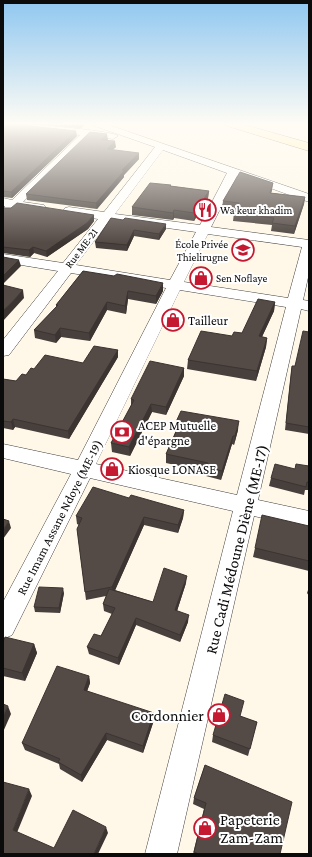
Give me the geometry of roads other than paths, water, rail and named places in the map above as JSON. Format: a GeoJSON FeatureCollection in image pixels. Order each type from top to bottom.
{"type":"FeatureCollection","features":[{"type":"Feature","properties":{"kind":"street"},"geometry":{"type":"LineString","coordinates":[[3,215],[9,203],[54,163]]}},
{"type":"Feature","properties":{"kind":"street","name":"Rue ME-21"},"geometry":{"type":"LineString","coordinates":[[3,351],[148,163]]}},
{"type":"Feature","properties":{"kind":"street"},"geometry":{"type":"LineString","coordinates":[[211,163],[309,198]]}},
{"type":"Feature","properties":{"kind":"street","name":"Rue Imam Assane Ndoye (ME-19)"},"geometry":{"type":"LineString","coordinates":[[3,626],[234,171]]}},
{"type":"Feature","properties":{"kind":"street"},"geometry":{"type":"LineString","coordinates":[[9,203],[309,244]]}},
{"type":"Feature","properties":{"kind":"street","name":"Rue Cadi Médoune Diène (ME-17)"},"geometry":{"type":"LineString","coordinates":[[161,854],[246,506],[301,305],[309,244]]}},
{"type":"Feature","properties":{"kind":"street"},"geometry":{"type":"LineString","coordinates":[[3,258],[301,305]]}},
{"type":"Feature","properties":{"kind":"street"},"geometry":{"type":"LineString","coordinates":[[3,451],[309,520]]}},
{"type":"Feature","properties":{"kind":"place","name":"Wa keur khadim"},"geometry":{"type":"Point","coordinates":[205,210]}},
{"type":"Feature","properties":{"kind":"place","name":"École Privée Thielirugne"},"geometry":{"type":"Point","coordinates":[243,250]}},
{"type":"Feature","properties":{"kind":"place","name":"Sen Noflaye"},"geometry":{"type":"Point","coordinates":[201,278]}},
{"type":"Feature","properties":{"kind":"place","name":"Tailleur"},"geometry":{"type":"Point","coordinates":[173,320]}},
{"type":"Feature","properties":{"kind":"place","name":"ACEP Mutuelle d'épargne"},"geometry":{"type":"Point","coordinates":[122,432]}},
{"type":"Feature","properties":{"kind":"place","name":"Kiosque LONASE"},"geometry":{"type":"Point","coordinates":[112,469]}},
{"type":"Feature","properties":{"kind":"place","name":"Cordonnier"},"geometry":{"type":"Point","coordinates":[219,715]}},
{"type":"Feature","properties":{"kind":"place","name":"Papeterie Zam-Zam"},"geometry":{"type":"Point","coordinates":[205,828]}}]}
